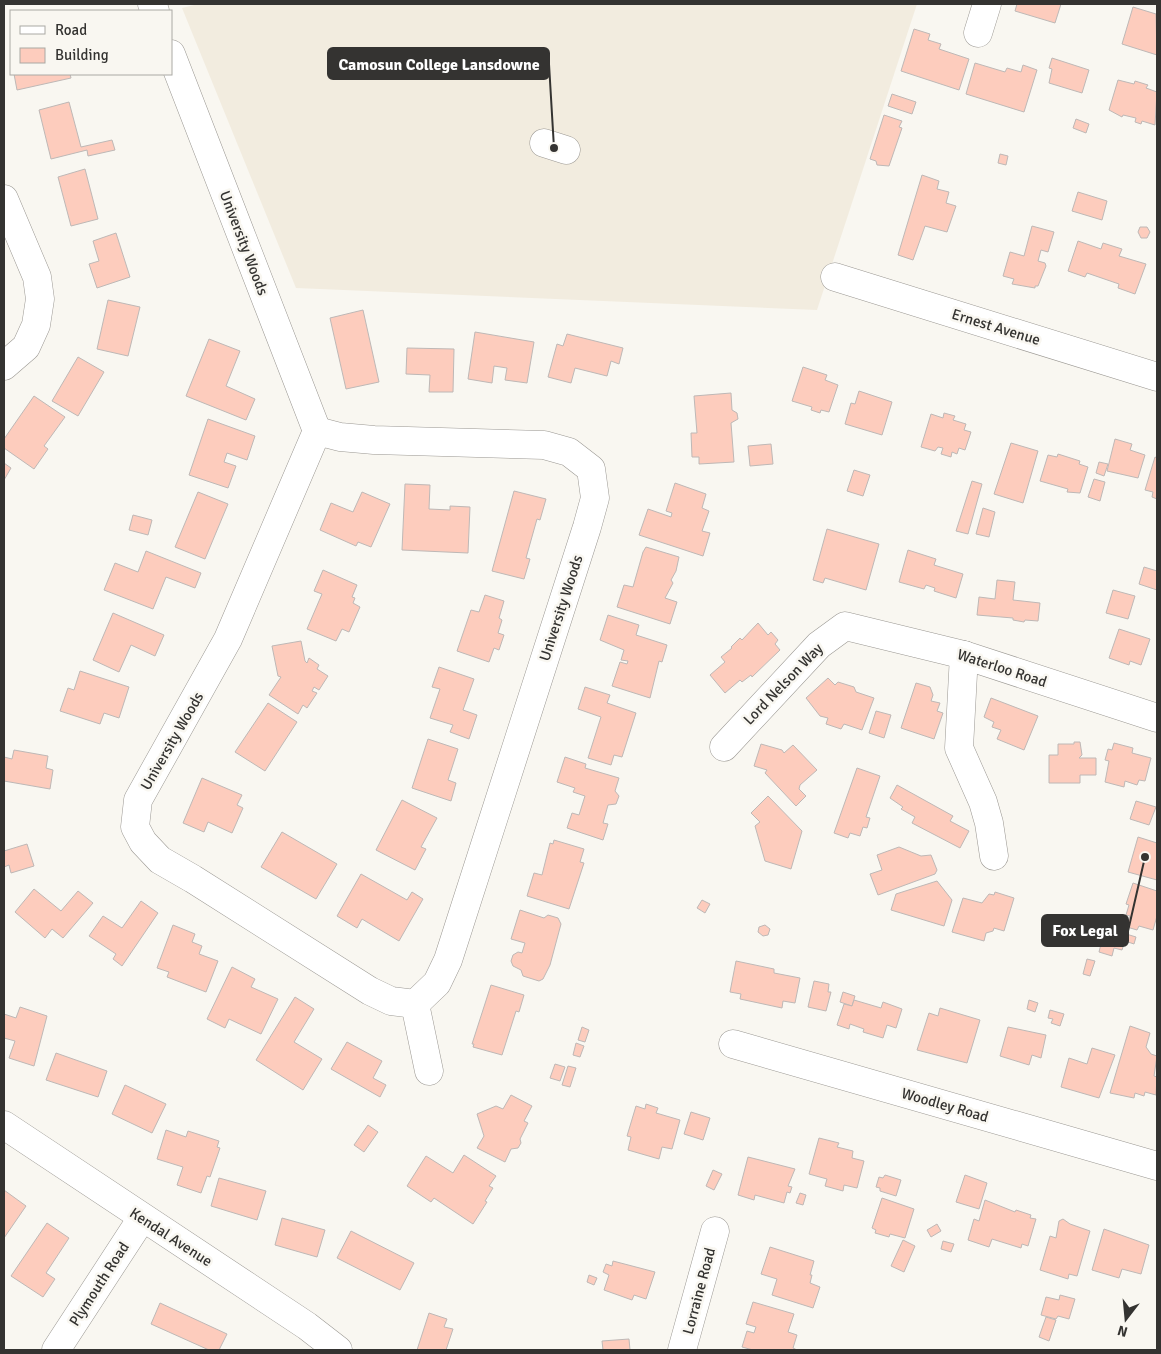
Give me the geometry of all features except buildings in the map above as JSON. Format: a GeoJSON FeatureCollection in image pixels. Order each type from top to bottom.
{"type":"FeatureCollection","features":[{"type":"Feature","properties":{"kind":"street"},"geometry":{"type":"LineString","coordinates":[[978,33],[987,4]]}},
{"type":"Feature","properties":{"kind":"street","name":"University Woods"},"geometry":{"type":"LineString","coordinates":[[172,57],[317,431],[228,640],[138,800],[135,827],[143,842],[160,860],[370,991],[391,1001],[416,1004],[437,983],[448,960],[588,527],[595,498],[591,469],[568,452],[544,445],[374,440],[340,437],[317,431]]}},
{"type":"Feature","properties":{"kind":"street"},"geometry":{"type":"LineString","coordinates":[[4,199],[37,277],[40,299],[36,325],[26,347],[4,366]]}},
{"type":"Feature","properties":{"kind":"street","name":"Ernest Avenue"},"geometry":{"type":"LineString","coordinates":[[835,277],[1157,378]]}},
{"type":"Feature","properties":{"kind":"street","name":"Waterloo Road"},"geometry":{"type":"LineString","coordinates":[[845,626],[964,655],[1157,718]]}},
{"type":"Feature","properties":{"kind":"street","name":"Lord Nelson Way"},"geometry":{"type":"LineString","coordinates":[[724,747],[819,645],[845,626]]}},
{"type":"Feature","properties":{"kind":"street"},"geometry":{"type":"LineString","coordinates":[[964,655],[959,748],[983,802],[989,823],[994,856]]}},
{"type":"Feature","properties":{"kind":"street"},"geometry":{"type":"LineString","coordinates":[[416,1004],[429,1072]]}},
{"type":"Feature","properties":{"kind":"street","name":"Woodley Road"},"geometry":{"type":"LineString","coordinates":[[733,1044],[1157,1166]]}},
{"type":"Feature","properties":{"kind":"street","name":"Kendal Avenue"},"geometry":{"type":"LineString","coordinates":[[4,1125],[307,1326],[338,1350]]}},
{"type":"Feature","properties":{"kind":"street","name":"Plymouth Road"},"geometry":{"type":"LineString","coordinates":[[56,1350],[142,1218]]}},
{"type":"Feature","properties":{"kind":"street","name":"Lorraine Road"},"geometry":{"type":"LineString","coordinates":[[682,1350],[715,1231]]}},
{"type":"Feature","properties":{"kind":"shaded area"},"geometry":{"type":"Polygon","coordinates":[[[198,4],[917,4],[817,310],[296,288],[182,8],[198,4]]]}},
{"type":"Feature","properties":{"kind":"place","name":"Camosun College Lansdowne"},"geometry":{"type":"Point","coordinates":[554,148]}},
{"type":"Feature","properties":{"kind":"place","name":"Fox Legal"},"geometry":{"type":"Point","coordinates":[1145,857]}}]}
